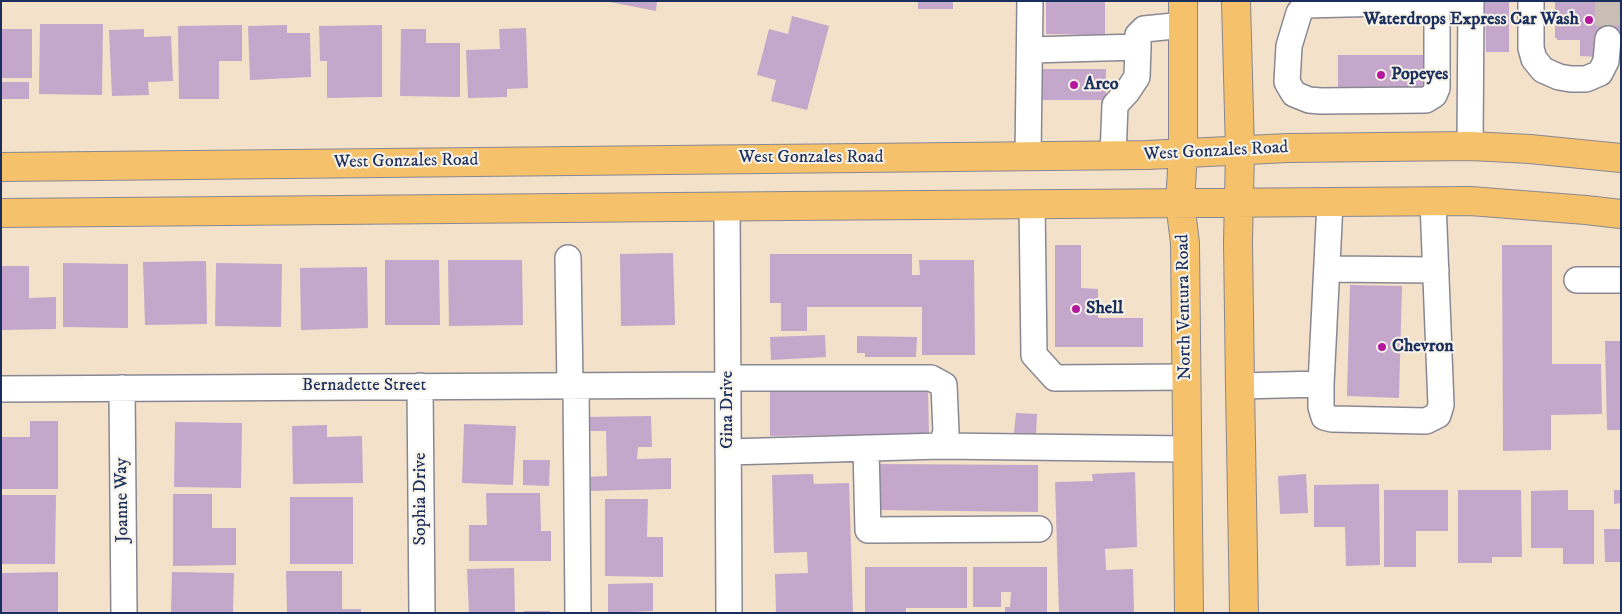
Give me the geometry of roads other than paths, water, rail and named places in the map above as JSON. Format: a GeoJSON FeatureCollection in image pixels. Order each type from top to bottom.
{"type":"FeatureCollection","features":[{"type":"Feature","properties":{"kind":"main road"},"geometry":{"type":"LineString","coordinates":[[1236,1],[1240,151],[1240,386],[1244,613]]}},
{"type":"Feature","properties":{"kind":"main road","name":"North Ventura Road"},"geometry":{"type":"LineString","coordinates":[[1183,13],[1183,154],[1180,203],[1185,243],[1189,613]]}},
{"type":"Feature","properties":{"kind":"main road","name":"West Gonzales Road"},"geometry":{"type":"LineString","coordinates":[[1,167],[1113,156],[1288,148],[1470,146],[1530,149],[1621,158]]}},
{"type":"Feature","properties":{"kind":"main road"},"geometry":{"type":"LineString","coordinates":[[1,214],[727,206],[1470,202],[1621,214]]}},
{"type":"Feature","properties":{"kind":"street"},"geometry":{"type":"LineString","coordinates":[[1028,156],[1030,1]]}},
{"type":"Feature","properties":{"kind":"street"},"geometry":{"type":"LineString","coordinates":[[1437,2],[1437,88],[1434,95],[1426,100],[1309,100],[1294,94],[1287,82],[1289,46],[1299,13],[1305,3],[1470,1],[1470,146]]}},
{"type":"Feature","properties":{"kind":"street"},"geometry":{"type":"LineString","coordinates":[[1531,1],[1531,48],[1534,59],[1544,70],[1559,77],[1572,79],[1586,78],[1600,73],[1606,61],[1608,39]]}},
{"type":"Feature","properties":{"kind":"street"},"geometry":{"type":"LineString","coordinates":[[1113,156],[1115,105],[1137,77],[1138,35],[1144,28],[1183,13]]}},
{"type":"Feature","properties":{"kind":"street"},"geometry":{"type":"LineString","coordinates":[[1030,50],[1138,47]]}},
{"type":"Feature","properties":{"kind":"street"},"geometry":{"type":"LineString","coordinates":[[1330,203],[1321,384],[1321,407],[1324,417],[1332,419],[1426,421],[1438,416],[1442,405],[1433,202]]}},
{"type":"Feature","properties":{"kind":"street"},"geometry":{"type":"LineString","coordinates":[[1032,204],[1034,356],[1055,378],[1187,377]]}},
{"type":"Feature","properties":{"kind":"street","name":"Gina Drive"},"geometry":{"type":"LineString","coordinates":[[727,206],[729,613]]}},
{"type":"Feature","properties":{"kind":"street"},"geometry":{"type":"LineString","coordinates":[[568,258],[578,613]]}},
{"type":"Feature","properties":{"kind":"street"},"geometry":{"type":"LineString","coordinates":[[1327,269],[1436,270]]}},
{"type":"Feature","properties":{"kind":"street"},"geometry":{"type":"LineString","coordinates":[[1577,280],[1621,280]]}},
{"type":"Feature","properties":{"kind":"street","name":"Bernadette Street"},"geometry":{"type":"LineString","coordinates":[[1,389],[573,386],[727,381],[931,378],[944,386],[946,432],[941,446]]}},
{"type":"Feature","properties":{"kind":"street"},"geometry":{"type":"LineString","coordinates":[[1240,386],[1321,384]]}},
{"type":"Feature","properties":{"kind":"street","name":"Sophia Drive"},"geometry":{"type":"LineString","coordinates":[[420,386],[422,613]]}},
{"type":"Feature","properties":{"kind":"street","name":"Joanne Way"},"geometry":{"type":"LineString","coordinates":[[122,388],[124,613]]}},
{"type":"Feature","properties":{"kind":"street"},"geometry":{"type":"LineString","coordinates":[[728,452],[941,446],[1187,449]]}},
{"type":"Feature","properties":{"kind":"street"},"geometry":{"type":"LineString","coordinates":[[866,448],[868,530],[1039,529]]}},
{"type":"Feature","properties":{"kind":"tunnel"},"geometry":{"type":"LineString","coordinates":[[1607,1],[1608,39]]}},
{"type":"Feature","properties":{"kind":"place","name":"Waterdrops Express Car Wash"},"geometry":{"type":"Point","coordinates":[1589,20]}},
{"type":"Feature","properties":{"kind":"place","name":"Popeyes"},"geometry":{"type":"Point","coordinates":[1381,75]}},
{"type":"Feature","properties":{"kind":"place","name":"Arco"},"geometry":{"type":"Point","coordinates":[1074,85]}},
{"type":"Feature","properties":{"kind":"place","name":"Shell"},"geometry":{"type":"Point","coordinates":[1076,309]}},
{"type":"Feature","properties":{"kind":"place","name":"Chevron"},"geometry":{"type":"Point","coordinates":[1382,347]}}]}
